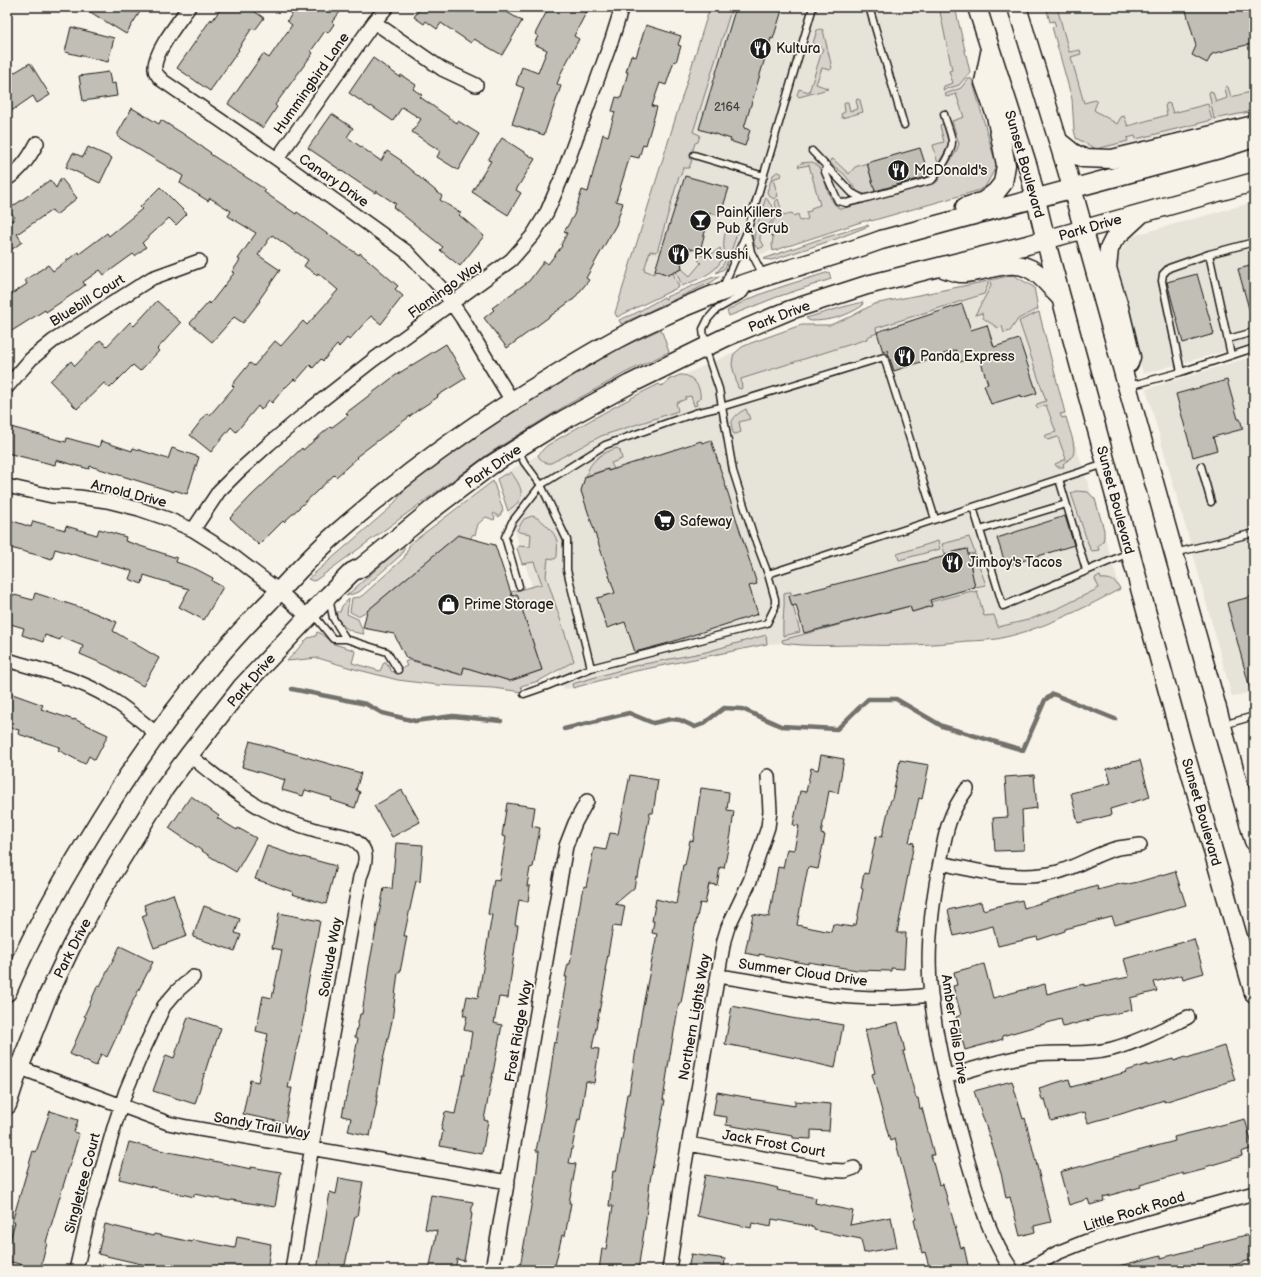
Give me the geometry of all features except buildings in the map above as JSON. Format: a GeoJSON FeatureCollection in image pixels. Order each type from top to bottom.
{"type":"FeatureCollection","features":[{"type":"Feature","properties":{"kind":"main road","name":"Sunset Boulevard"},"geometry":{"type":"LineString","coordinates":[[977,7],[1028,167],[1130,553],[1182,743],[1254,993]]}},
{"type":"Feature","properties":{"kind":"main road"},"geometry":{"type":"LineString","coordinates":[[1017,7],[1072,189],[1254,841]]}},
{"type":"Feature","properties":{"kind":"main road"},"geometry":{"type":"LineString","coordinates":[[881,240],[893,227],[925,216],[984,201],[996,192],[1003,183],[1006,165],[996,116],[984,82],[991,50]]}},
{"type":"Feature","properties":{"kind":"main road"},"geometry":{"type":"LineString","coordinates":[[1058,141],[1072,152],[1083,158],[1112,159],[1254,125]]}},
{"type":"Feature","properties":{"kind":"main road"},"geometry":{"type":"LineString","coordinates":[[7,992],[35,932],[66,875],[110,802],[157,734],[212,663],[334,535],[386,492],[469,429],[512,401],[621,337],[655,320],[721,292],[758,279],[848,252],[881,240],[1223,148],[1254,138]]}},
{"type":"Feature","properties":{"kind":"main road","name":"Park Drive"},"geometry":{"type":"LineString","coordinates":[[7,1106],[13,1065],[75,940],[100,893],[142,824],[164,789],[189,755],[242,687],[352,572],[362,568],[434,508],[491,465],[564,419],[623,387],[726,337],[790,310],[867,285],[1046,239],[1254,182]]}},
{"type":"Feature","properties":{"kind":"main road"},"geometry":{"type":"LineString","coordinates":[[1126,382],[1131,357],[1119,306],[1107,268],[1108,254],[1114,239],[1143,212]]}},
{"type":"Feature","properties":{"kind":"main road"},"geometry":{"type":"LineString","coordinates":[[939,267],[963,274],[1006,266],[1023,266],[1030,268],[1039,275],[1062,299]]}},
{"type":"Feature","properties":{"kind":"street","name":"Canary Drive"},"geometry":{"type":"LineString","coordinates":[[189,7],[157,53],[155,69],[157,74],[163,81],[407,252],[442,289],[452,303],[512,401]]}},
{"type":"Feature","properties":{"kind":"street","name":"Hummingbird Lane"},"geometry":{"type":"LineString","coordinates":[[277,160],[374,22],[387,7]]}},
{"type":"Feature","properties":{"kind":"street","name":"Flamingo Way"},"geometry":{"type":"LineString","coordinates":[[193,530],[219,491],[238,472],[312,407],[373,360],[511,260],[533,235],[547,212],[562,177],[612,39],[622,7]]}},
{"type":"Feature","properties":{"kind":"street"},"geometry":{"type":"LineString","coordinates":[[374,22],[442,69],[476,85]]}},
{"type":"Feature","properties":{"kind":"street"},"geometry":{"type":"LineString","coordinates":[[7,179],[16,173],[26,162],[37,143]]}},
{"type":"Feature","properties":{"kind":"street","name":"Bluebill Court"},"geometry":{"type":"LineString","coordinates":[[7,387],[31,359],[53,341],[152,278],[199,261]]}},
{"type":"Feature","properties":{"kind":"street","name":"Arnold Drive"},"geometry":{"type":"LineString","coordinates":[[7,486],[52,496],[79,497],[107,501],[139,509],[168,519],[193,530],[225,550],[310,615]]}},
{"type":"Feature","properties":{"kind":"street"},"geometry":{"type":"LineString","coordinates":[[7,660],[75,681],[91,688],[122,706],[157,734]]}},
{"type":"Feature","properties":{"kind":"street","name":"Solitude Way"},"geometry":{"type":"LineString","coordinates":[[189,755],[238,793],[262,809],[306,827],[347,837],[362,847],[365,855],[365,864],[360,877],[292,1270]]}},
{"type":"Feature","properties":{"kind":"street","name":"Northern Lights Way"},"geometry":{"type":"LineString","coordinates":[[669,1270],[724,940],[728,927],[750,881],[768,827],[770,811],[768,776]]}},
{"type":"Feature","properties":{"kind":"street","name":"Amber Falls Drive"},"geometry":{"type":"LineString","coordinates":[[967,789],[957,803],[947,826],[933,903],[929,937],[931,995],[945,1077],[970,1169],[988,1224],[997,1245],[1012,1270]]}},
{"type":"Feature","properties":{"kind":"street","name":"Frost Ridge Way"},"geometry":{"type":"LineString","coordinates":[[492,1270],[566,846],[575,823],[587,801]]}},
{"type":"Feature","properties":{"kind":"street"},"geometry":{"type":"LineString","coordinates":[[940,863],[989,874],[1012,876],[1033,875],[1056,872],[1076,866],[1118,848],[1140,845]]}},
{"type":"Feature","properties":{"kind":"street","name":"Summer Cloud Drive"},"geometry":{"type":"LineString","coordinates":[[718,976],[848,997],[870,998],[931,995]]}},
{"type":"Feature","properties":{"kind":"street","name":"Singletree Court"},"geometry":{"type":"LineString","coordinates":[[76,1270],[89,1214],[121,1105],[141,1055],[164,1006],[177,991],[193,977]]}},
{"type":"Feature","properties":{"kind":"street"},"geometry":{"type":"LineString","coordinates":[[945,1077],[1013,1058],[1038,1054],[1087,1053],[1112,1049],[1135,1041],[1188,1017]]}},
{"type":"Feature","properties":{"kind":"street","name":"Sandy Trail Way"},"geometry":{"type":"LineString","coordinates":[[13,1065],[168,1123],[508,1182]]}},
{"type":"Feature","properties":{"kind":"street","name":"Jack Frost Court"},"geometry":{"type":"LineString","coordinates":[[689,1144],[827,1170],[845,1171],[854,1168]]}},
{"type":"Feature","properties":{"kind":"street","name":"Little Rock Road"},"geometry":{"type":"LineString","coordinates":[[1028,1270],[1057,1253],[1087,1241],[1254,1193]]}},
{"type":"Feature","properties":{"kind":"lane"},"geometry":{"type":"LineString","coordinates":[[721,292],[747,232],[813,7]]}},
{"type":"Feature","properties":{"kind":"lane"},"geometry":{"type":"LineString","coordinates":[[869,7],[904,125]]}},
{"type":"Feature","properties":{"kind":"lane"},"geometry":{"type":"LineString","coordinates":[[826,165],[825,172],[838,200],[846,203],[932,180],[939,172],[952,147],[944,114]]}},
{"type":"Feature","properties":{"kind":"lane"},"geometry":{"type":"LineString","coordinates":[[812,151],[852,193],[863,198]]}},
{"type":"Feature","properties":{"kind":"lane"},"geometry":{"type":"LineString","coordinates":[[694,155],[764,176]]}},
{"type":"Feature","properties":{"kind":"lane"},"geometry":{"type":"LineString","coordinates":[[524,694],[591,668],[767,623],[776,607],[768,574],[753,534],[733,471],[719,389],[705,348],[703,329],[708,319],[716,310],[744,294],[758,279],[747,232]]}},
{"type":"Feature","properties":{"kind":"lane"},"geometry":{"type":"LineString","coordinates":[[1181,372],[1162,281],[1163,274],[1168,268],[1208,254],[1254,242]]}},
{"type":"Feature","properties":{"kind":"lane"},"geometry":{"type":"LineString","coordinates":[[1208,254],[1232,355]]}},
{"type":"Feature","properties":{"kind":"lane"},"geometry":{"type":"LineString","coordinates":[[1228,339],[1254,332]]}},
{"type":"Feature","properties":{"kind":"lane"},"geometry":{"type":"LineString","coordinates":[[1126,382],[1181,372],[1254,348]]}},
{"type":"Feature","properties":{"kind":"lane"},"geometry":{"type":"LineString","coordinates":[[519,586],[505,537],[512,522],[541,485],[605,446],[695,414],[884,357],[935,519]]}},
{"type":"Feature","properties":{"kind":"lane"},"geometry":{"type":"LineString","coordinates":[[518,448],[524,462],[541,485],[567,540],[567,570],[591,668]]}},
{"type":"Feature","properties":{"kind":"lane"},"geometry":{"type":"LineString","coordinates":[[768,574],[1106,463]]}},
{"type":"Feature","properties":{"kind":"lane"},"geometry":{"type":"LineString","coordinates":[[1201,466],[1211,502]]}},
{"type":"Feature","properties":{"kind":"lane"},"geometry":{"type":"LineString","coordinates":[[1059,479],[1086,570]]}},
{"type":"Feature","properties":{"kind":"lane"},"geometry":{"type":"LineString","coordinates":[[980,530],[1066,504]]}},
{"type":"Feature","properties":{"kind":"lane"},"geometry":{"type":"LineString","coordinates":[[973,507],[1003,606],[1086,570],[1130,553]]}},
{"type":"Feature","properties":{"kind":"lane"},"geometry":{"type":"LineString","coordinates":[[1174,553],[1254,533]]}},
{"type":"Feature","properties":{"kind":"lane"},"geometry":{"type":"LineString","coordinates":[[329,595],[333,618],[346,639]]}},
{"type":"Feature","properties":{"kind":"lane"},"geometry":{"type":"LineString","coordinates":[[310,615],[333,639],[346,639],[387,652],[398,670]]}},
{"type":"Feature","properties":{"kind":"lane"},"geometry":{"type":"LineString","coordinates":[[1222,725],[1254,716]]}},
{"type":"Feature","properties":{"kind":"shaded area"},"geometry":{"type":"Polygon","coordinates":[[[710,7],[955,7],[969,71],[996,162],[984,189],[864,221],[773,250],[706,275],[617,317],[615,313],[710,7]]]}},
{"type":"Feature","properties":{"kind":"shaded area"},"geometry":{"type":"Polygon","coordinates":[[[710,7],[732,7],[693,132],[700,135],[698,142],[695,143],[690,159],[692,160],[689,168],[683,168],[681,175],[679,176],[657,252],[650,251],[644,270],[654,274],[655,270],[668,275],[673,273],[679,287],[617,317],[615,313],[710,7]]]}},
{"type":"Feature","properties":{"kind":"shaded area"},"geometry":{"type":"Polygon","coordinates":[[[939,7],[955,7],[970,72],[959,85],[943,90],[944,86],[953,83],[949,71],[952,70],[939,7]]]}},
{"type":"Feature","properties":{"kind":"shaded area"},"geometry":{"type":"Polygon","coordinates":[[[1046,7],[1057,7],[1069,52],[1080,50],[1081,54],[1071,57],[1084,103],[1095,100],[1097,102],[1094,110],[1117,124],[1121,117],[1124,116],[1128,126],[1167,115],[1165,106],[1167,103],[1170,104],[1173,113],[1208,104],[1212,120],[1136,139],[1135,136],[1127,138],[1128,141],[1096,149],[1076,138],[1072,99],[1052,27],[1056,26],[1054,21],[1050,22],[1046,7]]]}},
{"type":"Feature","properties":{"kind":"shaded area"},"geometry":{"type":"Polygon","coordinates":[[[1048,7],[1254,7],[1254,112],[1096,152],[1075,140],[1076,111],[1048,7]]]}},
{"type":"Feature","properties":{"kind":"shaded area"},"geometry":{"type":"Polygon","coordinates":[[[817,30],[823,30],[832,68],[830,70],[822,68],[816,84],[828,89],[799,97],[797,95],[799,89],[809,92],[823,48],[813,43],[817,30]]]}},
{"type":"Feature","properties":{"kind":"shaded area"},"geometry":{"type":"Polygon","coordinates":[[[968,79],[972,79],[997,165],[984,189],[981,188],[980,190],[871,221],[870,219],[869,221],[864,221],[773,251],[773,237],[769,233],[771,224],[776,216],[775,202],[778,199],[783,215],[792,213],[794,216],[798,214],[800,221],[808,219],[806,212],[811,211],[811,208],[820,205],[809,165],[799,167],[798,166],[801,163],[812,162],[817,165],[824,178],[832,200],[841,209],[937,182],[956,152],[959,144],[952,121],[964,117],[956,94],[947,97],[945,94],[961,88],[968,79]]]}},
{"type":"Feature","properties":{"kind":"shaded area"},"geometry":{"type":"Polygon","coordinates":[[[1226,86],[1228,87],[1231,97],[1254,91],[1254,111],[1214,119],[1209,93],[1210,91],[1213,92],[1216,102],[1227,98],[1226,86]]]}},
{"type":"Feature","properties":{"kind":"shaded area"},"geometry":{"type":"Polygon","coordinates":[[[857,99],[860,100],[863,112],[842,118],[841,114],[845,112],[845,102],[848,102],[850,111],[858,109],[857,99]]]}},
{"type":"Feature","properties":{"kind":"shaded area"},"geometry":{"type":"Polygon","coordinates":[[[941,124],[944,125],[949,145],[938,164],[933,145],[944,142],[940,126],[941,124]]]}},
{"type":"Feature","properties":{"kind":"shaded area"},"geometry":{"type":"Polygon","coordinates":[[[831,159],[849,174],[855,167],[867,163],[875,191],[865,194],[858,192],[844,174],[831,164],[831,159]]]}},
{"type":"Feature","properties":{"kind":"shaded area"},"geometry":{"type":"Polygon","coordinates":[[[777,172],[782,174],[781,176],[773,179],[778,196],[774,199],[769,196],[767,192],[773,175],[777,172]]]}},
{"type":"Feature","properties":{"kind":"shaded area"},"geometry":{"type":"Polygon","coordinates":[[[766,197],[774,208],[774,216],[760,236],[760,241],[764,245],[758,249],[754,244],[754,236],[766,197]]]}},
{"type":"Feature","properties":{"kind":"shaded area"},"geometry":{"type":"Polygon","coordinates":[[[1254,202],[1254,343],[1143,374],[1115,259],[1132,236],[1254,202]]]}},
{"type":"Feature","properties":{"kind":"shaded area"},"geometry":{"type":"Polygon","coordinates":[[[867,225],[869,226],[836,239],[772,260],[763,259],[817,240],[867,225]]]}},
{"type":"Feature","properties":{"kind":"shaded area"},"geometry":{"type":"Polygon","coordinates":[[[728,227],[738,231],[726,266],[724,269],[716,273],[721,268],[725,260],[724,238],[728,227]]]}},
{"type":"Feature","properties":{"kind":"shaded area"},"geometry":{"type":"Polygon","coordinates":[[[720,248],[723,257],[716,268],[706,275],[682,286],[676,271],[682,269],[690,276],[701,263],[698,260],[699,256],[702,255],[706,258],[720,248]]]}},
{"type":"Feature","properties":{"kind":"shaded area"},"geometry":{"type":"Polygon","coordinates":[[[829,272],[831,279],[777,297],[729,316],[727,311],[763,293],[829,272]]]}},
{"type":"Feature","properties":{"kind":"shaded area"},"geometry":{"type":"Polygon","coordinates":[[[1013,275],[1034,287],[1065,413],[1091,493],[1095,499],[1120,589],[1059,619],[1029,630],[997,639],[932,645],[900,646],[802,646],[783,643],[767,644],[631,672],[573,688],[564,689],[512,522],[497,479],[507,472],[677,378],[737,351],[751,343],[801,325],[830,325],[852,316],[874,304],[1013,275]]]}},
{"type":"Feature","properties":{"kind":"shaded area"},"geometry":{"type":"Polygon","coordinates":[[[1013,275],[1034,287],[1038,309],[1018,319],[1010,331],[1004,333],[1002,326],[998,328],[983,318],[982,313],[975,315],[991,286],[990,280],[1013,275]]]}},
{"type":"Feature","properties":{"kind":"shaded area"},"geometry":{"type":"Polygon","coordinates":[[[720,276],[712,282],[621,324],[619,320],[636,313],[664,297],[666,299],[666,297],[711,278],[720,276]]]}},
{"type":"Feature","properties":{"kind":"shaded area"},"geometry":{"type":"Polygon","coordinates":[[[988,281],[984,294],[876,328],[877,333],[867,337],[867,339],[741,379],[742,388],[738,388],[732,365],[733,357],[734,354],[742,347],[751,343],[801,325],[830,325],[852,316],[874,304],[988,281]]]}},
{"type":"Feature","properties":{"kind":"shaded area"},"geometry":{"type":"Polygon","coordinates":[[[863,302],[862,306],[856,310],[837,318],[810,321],[806,318],[843,307],[863,302]]]}},
{"type":"Feature","properties":{"kind":"shaded area"},"geometry":{"type":"Polygon","coordinates":[[[1039,312],[1065,413],[1060,414],[1062,418],[1066,417],[1074,447],[1073,455],[1063,464],[1064,467],[1057,467],[1055,464],[1066,459],[1058,437],[1048,440],[1045,438],[1046,435],[1056,432],[1046,405],[1038,408],[1036,406],[1037,404],[1046,401],[1019,321],[1039,312]]]}},
{"type":"Feature","properties":{"kind":"shaded area"},"geometry":{"type":"Polygon","coordinates":[[[661,329],[669,352],[627,372],[565,406],[491,452],[316,580],[313,581],[308,579],[390,508],[411,483],[459,445],[559,381],[612,352],[661,329]]]}},
{"type":"Feature","properties":{"kind":"shaded area"},"geometry":{"type":"Polygon","coordinates":[[[1254,356],[1254,691],[1232,697],[1146,389],[1254,356]]]}},
{"type":"Feature","properties":{"kind":"shaded area"},"geometry":{"type":"Polygon","coordinates":[[[684,375],[692,379],[698,386],[700,399],[696,401],[697,405],[694,406],[691,396],[685,397],[686,399],[676,403],[678,411],[601,436],[551,463],[541,460],[539,457],[538,455],[546,446],[575,429],[630,398],[659,384],[661,386],[668,382],[668,380],[684,375]]]}},
{"type":"Feature","properties":{"kind":"shaded area"},"geometry":{"type":"Polygon","coordinates":[[[746,409],[750,419],[739,422],[741,432],[734,434],[732,422],[739,413],[746,409]]]}},
{"type":"Feature","properties":{"kind":"shaded area"},"geometry":{"type":"Polygon","coordinates":[[[617,448],[620,450],[622,459],[611,463],[614,469],[608,471],[607,469],[586,476],[590,466],[597,458],[606,452],[617,448]]]}},
{"type":"Feature","properties":{"kind":"shaded area"},"geometry":{"type":"Polygon","coordinates":[[[511,472],[520,487],[521,494],[516,505],[508,511],[497,479],[511,472]]]}},
{"type":"Feature","properties":{"kind":"shaded area"},"geometry":{"type":"Polygon","coordinates":[[[493,481],[503,510],[499,517],[494,513],[494,520],[486,517],[478,524],[475,535],[473,534],[470,539],[458,535],[367,611],[358,616],[350,612],[352,598],[363,595],[404,558],[410,544],[493,481]]]}},
{"type":"Feature","properties":{"kind":"shaded area"},"geometry":{"type":"Polygon","coordinates":[[[1076,491],[1088,492],[1095,499],[1104,530],[1103,542],[1098,546],[1099,550],[1092,551],[1090,549],[1071,493],[1076,491]]]}},
{"type":"Feature","properties":{"kind":"shaded area"},"geometry":{"type":"Polygon","coordinates":[[[532,516],[539,519],[547,526],[556,537],[557,557],[555,559],[548,558],[546,576],[574,661],[539,681],[521,686],[523,692],[493,688],[437,685],[398,680],[318,658],[287,661],[308,638],[316,636],[317,632],[334,644],[354,650],[355,652],[352,663],[380,671],[384,662],[386,662],[392,672],[407,666],[405,662],[409,660],[462,675],[464,667],[510,681],[542,670],[517,594],[512,596],[511,592],[542,584],[534,562],[522,564],[517,548],[518,546],[530,547],[531,534],[519,532],[517,530],[524,519],[532,516]]]}},
{"type":"Feature","properties":{"kind":"shaded area"},"geometry":{"type":"Polygon","coordinates":[[[969,537],[975,553],[968,554],[966,549],[945,554],[942,544],[969,537]]]}},
{"type":"Feature","properties":{"kind":"shaded area"},"geometry":{"type":"Polygon","coordinates":[[[938,541],[940,549],[899,560],[897,554],[938,541]]]}},
{"type":"Feature","properties":{"kind":"shaded area"},"geometry":{"type":"Polygon","coordinates":[[[404,545],[401,555],[359,592],[346,596],[404,545]]]}},
{"type":"Feature","properties":{"kind":"shaded area"},"geometry":{"type":"Polygon","coordinates":[[[975,554],[986,585],[975,587],[969,556],[975,554]]]}},
{"type":"Feature","properties":{"kind":"shaded area"},"geometry":{"type":"Polygon","coordinates":[[[1100,576],[1101,579],[1107,579],[1115,582],[1120,589],[1045,625],[997,639],[928,644],[822,646],[783,643],[782,640],[910,606],[912,612],[931,606],[930,602],[972,591],[977,591],[984,616],[994,615],[998,627],[1028,620],[1059,608],[1099,588],[1095,579],[1096,577],[1100,576]]]}},
{"type":"Feature","properties":{"kind":"shaded area"},"geometry":{"type":"Polygon","coordinates":[[[791,592],[791,595],[789,596],[800,632],[783,636],[784,593],[791,592]]]}},
{"type":"Feature","properties":{"kind":"shaded area"},"geometry":{"type":"Polygon","coordinates":[[[349,599],[347,614],[358,619],[364,634],[354,632],[346,628],[337,617],[336,612],[340,612],[342,606],[349,599]]]}},
{"type":"Feature","properties":{"kind":"shaded area"},"geometry":{"type":"Polygon","coordinates":[[[766,635],[767,644],[631,672],[573,688],[572,684],[634,666],[706,652],[766,635]]]}},
{"type":"Feature","properties":{"kind":"waterway"},"geometry":{"type":"LineString","coordinates":[[292,689],[366,704],[382,713],[415,721],[453,716],[501,721]]}},
{"type":"Feature","properties":{"kind":"waterway"},"geometry":{"type":"LineString","coordinates":[[564,729],[629,713],[653,723],[671,719],[680,720],[695,727],[703,724],[724,708],[742,709],[781,726],[837,729],[868,699],[896,699],[942,726],[1023,750],[1045,700],[1053,694],[1115,719]]}},
{"type":"Feature","properties":{"kind":"place","name":"Kultura"},"geometry":{"type":"Point","coordinates":[761,48]}},
{"type":"Feature","properties":{"kind":"place","name":"McDonald's"},"geometry":{"type":"Point","coordinates":[898,170]}},
{"type":"Feature","properties":{"kind":"place","name":"PainKillers Pub & Grub"},"geometry":{"type":"Point","coordinates":[700,220]}},
{"type":"Feature","properties":{"kind":"place","name":"PK sushi"},"geometry":{"type":"Point","coordinates":[679,254]}},
{"type":"Feature","properties":{"kind":"place","name":"Panda Express"},"geometry":{"type":"Point","coordinates":[904,356]}},
{"type":"Feature","properties":{"kind":"place","name":"Safeway"},"geometry":{"type":"Point","coordinates":[664,521]}},
{"type":"Feature","properties":{"kind":"place","name":"Jimboy's Tacos"},"geometry":{"type":"Point","coordinates":[953,562]}},
{"type":"Feature","properties":{"kind":"place","name":"Prime Storage"},"geometry":{"type":"Point","coordinates":[448,604]}}]}
